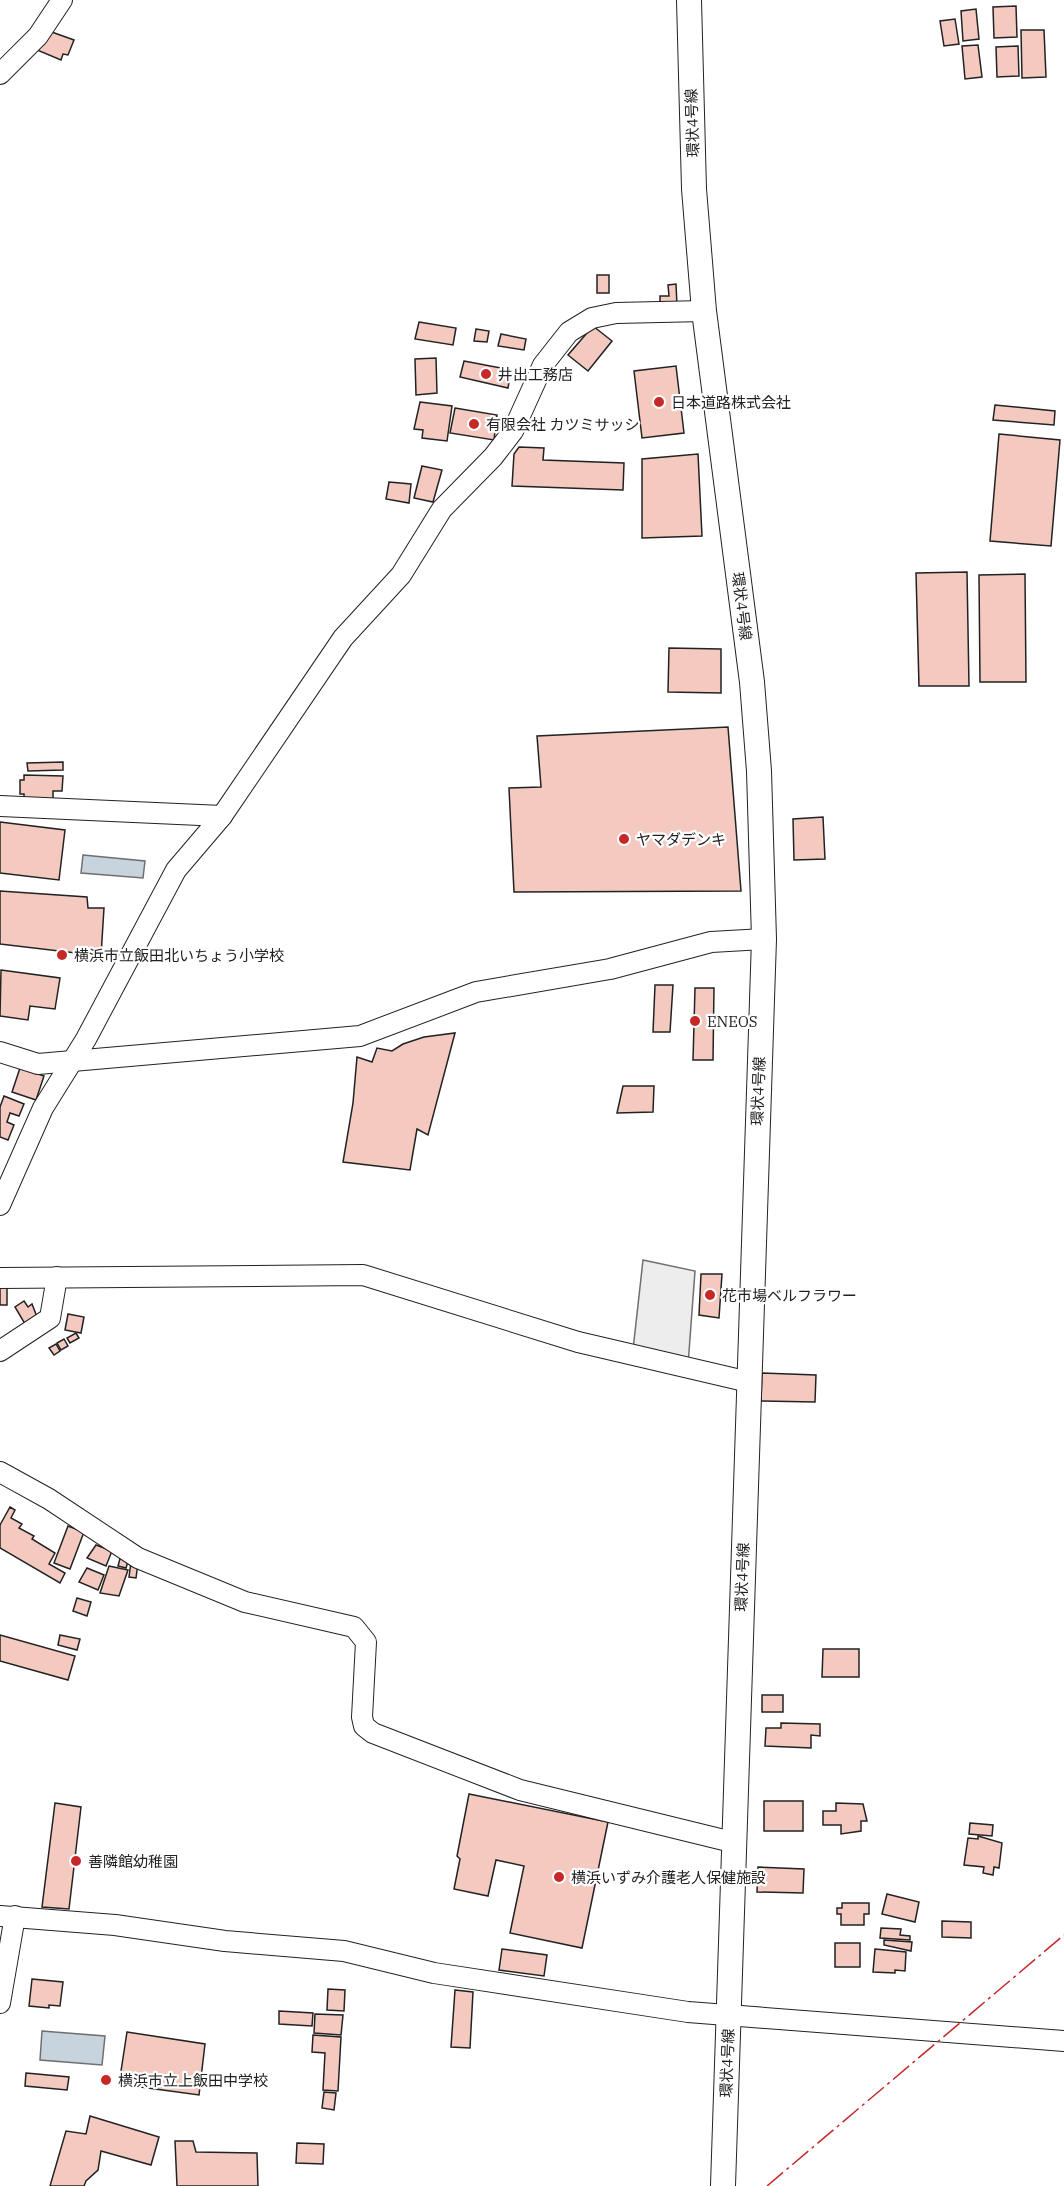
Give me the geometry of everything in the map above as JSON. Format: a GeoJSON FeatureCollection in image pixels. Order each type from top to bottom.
{"type":"FeatureCollection","features":[{"type":"Feature","properties":{"kind":"main road","name":"環状4号線"},"geometry":{"type":"LineString","coordinates":[[689,0],[694,189],[704,311],[752,682],[759,771],[764,939],[732,1842],[723,2186]]}},
{"type":"Feature","properties":{"kind":"street"},"geometry":{"type":"LineString","coordinates":[[0,74],[38,36],[62,0]]}},
{"type":"Feature","properties":{"kind":"street"},"geometry":{"type":"LineString","coordinates":[[0,1205],[43,1108],[72,1062],[176,870],[222,816],[343,638],[401,575],[442,509],[493,457],[513,431],[543,365],[569,332],[592,318],[616,313],[704,311]]}},
{"type":"Feature","properties":{"kind":"street"},"geometry":{"type":"LineString","coordinates":[[0,806],[222,816]]}},
{"type":"Feature","properties":{"kind":"street"},"geometry":{"type":"LineString","coordinates":[[0,1052],[38,1064],[360,1036],[476,992],[610,969],[711,942],[764,939]]}},
{"type":"Feature","properties":{"kind":"street"},"geometry":{"type":"LineString","coordinates":[[0,1278],[363,1275],[578,1342],[749,1382]]}},
{"type":"Feature","properties":{"kind":"street"},"geometry":{"type":"LineString","coordinates":[[0,1351],[50,1318],[57,1277]]}},
{"type":"Feature","properties":{"kind":"street"},"geometry":{"type":"LineString","coordinates":[[0,1472],[49,1499],[138,1558],[245,1602],[354,1627],[366,1642],[362,1717],[364,1726],[373,1733],[520,1790],[732,1842]]}},
{"type":"Feature","properties":{"kind":"street"},"geometry":{"type":"LineString","coordinates":[[0,2003],[7,1916],[115,1925],[225,1941],[344,1952],[434,1973],[688,2012],[1064,2041]]}},
{"type":"Feature","properties":{"kind":"shaded area"},"geometry":{"type":"Polygon","coordinates":[[[83,855],[145,861],[143,878],[81,873],[83,855]]]}},
{"type":"Feature","properties":{"kind":"shaded area"},"geometry":{"type":"Polygon","coordinates":[[[643,1260],[695,1271],[688,1365],[633,1350],[643,1260]]]}},
{"type":"Feature","properties":{"kind":"shaded area"},"geometry":{"type":"Polygon","coordinates":[[[42,2031],[105,2036],[102,2065],[40,2060],[42,2031]]]}},
{"type":"Feature","properties":{"kind":"building"},"geometry":{"type":"Polygon","coordinates":[[[1016,6],[1017,37],[994,38],[993,7],[1016,6]]]}},
{"type":"Feature","properties":{"kind":"building"},"geometry":{"type":"Polygon","coordinates":[[[976,9],[979,39],[963,41],[961,11],[976,9]]]}},
{"type":"Feature","properties":{"kind":"building"},"geometry":{"type":"Polygon","coordinates":[[[955,19],[959,44],[944,46],[940,21],[955,19]]]}},
{"type":"Feature","properties":{"kind":"building"},"geometry":{"type":"Polygon","coordinates":[[[1021,30],[1044,30],[1046,77],[1022,78],[1021,30]]]}},
{"type":"Feature","properties":{"kind":"building"},"geometry":{"type":"Polygon","coordinates":[[[49,31],[74,40],[68,55],[63,54],[61,60],[37,50],[49,31]]]}},
{"type":"Feature","properties":{"kind":"building"},"geometry":{"type":"Polygon","coordinates":[[[978,45],[982,77],[965,79],[962,46],[978,45]]]}},
{"type":"Feature","properties":{"kind":"building"},"geometry":{"type":"Polygon","coordinates":[[[1018,46],[1019,76],[997,77],[996,47],[1018,46]]]}},
{"type":"Feature","properties":{"kind":"building"},"geometry":{"type":"Polygon","coordinates":[[[597,275],[609,275],[609,293],[597,293],[597,275]]]}},
{"type":"Feature","properties":{"kind":"building"},"geometry":{"type":"Polygon","coordinates":[[[676,284],[677,305],[660,305],[660,296],[669,296],[668,285],[676,284]]]}},
{"type":"Feature","properties":{"kind":"building"},"geometry":{"type":"Polygon","coordinates":[[[419,322],[456,328],[453,345],[415,339],[419,322]]]}},
{"type":"Feature","properties":{"kind":"building"},"geometry":{"type":"Polygon","coordinates":[[[593,326],[612,341],[588,371],[568,355],[593,326]]]}},
{"type":"Feature","properties":{"kind":"building"},"geometry":{"type":"Polygon","coordinates":[[[476,329],[489,331],[487,342],[474,341],[476,329]]]}},
{"type":"Feature","properties":{"kind":"building"},"geometry":{"type":"Polygon","coordinates":[[[501,334],[526,339],[524,350],[498,346],[501,334]]]}},
{"type":"Feature","properties":{"kind":"building"},"geometry":{"type":"Polygon","coordinates":[[[436,358],[437,393],[416,395],[415,359],[436,358]]]}},
{"type":"Feature","properties":{"kind":"building","name":"井出工務店"},"geometry":{"type":"Polygon","coordinates":[[[464,361],[511,370],[508,388],[460,377],[464,361]]]}},
{"type":"Feature","properties":{"kind":"building","name":"日本道路株式会社"},"geometry":{"type":"Polygon","coordinates":[[[676,366],[684,433],[642,438],[634,371],[676,366]]]}},
{"type":"Feature","properties":{"kind":"building"},"geometry":{"type":"Polygon","coordinates":[[[420,402],[452,406],[447,441],[422,438],[423,430],[414,429],[420,402]]]}},
{"type":"Feature","properties":{"kind":"building"},"geometry":{"type":"Polygon","coordinates":[[[995,405],[1055,411],[1054,425],[993,420],[995,405]]]}},
{"type":"Feature","properties":{"kind":"building","name":"有限会社 カツミサッシ"},"geometry":{"type":"Polygon","coordinates":[[[455,408],[497,415],[494,440],[450,433],[455,408]]]}},
{"type":"Feature","properties":{"kind":"building"},"geometry":{"type":"Polygon","coordinates":[[[999,434],[1060,440],[1051,546],[990,541],[999,434]]]}},
{"type":"Feature","properties":{"kind":"building"},"geometry":{"type":"Polygon","coordinates":[[[519,447],[544,448],[543,460],[624,463],[623,490],[512,486],[514,454],[519,447]]]}},
{"type":"Feature","properties":{"kind":"building"},"geometry":{"type":"Polygon","coordinates":[[[698,454],[702,536],[642,538],[642,459],[698,454]]]}},
{"type":"Feature","properties":{"kind":"building"},"geometry":{"type":"Polygon","coordinates":[[[422,466],[442,470],[433,502],[414,498],[422,466]]]}},
{"type":"Feature","properties":{"kind":"building"},"geometry":{"type":"Polygon","coordinates":[[[389,482],[411,484],[409,503],[386,499],[389,482]]]}},
{"type":"Feature","properties":{"kind":"building"},"geometry":{"type":"Polygon","coordinates":[[[967,572],[969,686],[919,686],[916,573],[967,572]]]}},
{"type":"Feature","properties":{"kind":"building"},"geometry":{"type":"Polygon","coordinates":[[[1025,574],[1026,682],[980,682],[979,575],[1025,574]]]}},
{"type":"Feature","properties":{"kind":"building"},"geometry":{"type":"Polygon","coordinates":[[[669,648],[721,649],[721,693],[668,692],[669,648]]]}},
{"type":"Feature","properties":{"kind":"building","name":"ヤマダデンキ"},"geometry":{"type":"Polygon","coordinates":[[[728,727],[741,891],[514,892],[509,788],[541,787],[537,736],[728,727]]]}},
{"type":"Feature","properties":{"kind":"building"},"geometry":{"type":"Polygon","coordinates":[[[63,762],[63,770],[28,771],[27,763],[63,762]]]}},
{"type":"Feature","properties":{"kind":"building"},"geometry":{"type":"Polygon","coordinates":[[[24,775],[63,776],[62,791],[53,791],[53,803],[24,803],[24,794],[20,794],[20,780],[24,780],[24,775]]]}},
{"type":"Feature","properties":{"kind":"building"},"geometry":{"type":"Polygon","coordinates":[[[823,817],[825,859],[794,860],[793,819],[823,817]]]}},
{"type":"Feature","properties":{"kind":"building"},"geometry":{"type":"Polygon","coordinates":[[[0,822],[65,830],[59,880],[0,873],[0,822]]]}},
{"type":"Feature","properties":{"kind":"building"},"geometry":{"type":"Polygon","coordinates":[[[0,891],[87,897],[88,908],[104,908],[101,956],[0,944],[0,891]]]}},
{"type":"Feature","properties":{"kind":"building"},"geometry":{"type":"Polygon","coordinates":[[[1,970],[60,978],[55,1009],[30,1006],[28,1020],[0,1016],[1,970]]]}},
{"type":"Feature","properties":{"kind":"building"},"geometry":{"type":"Polygon","coordinates":[[[655,985],[673,985],[670,1032],[653,1032],[655,985]]]}},
{"type":"Feature","properties":{"kind":"building"},"geometry":{"type":"Polygon","coordinates":[[[695,988],[714,988],[713,1060],[693,1060],[695,988]]]}},
{"type":"Feature","properties":{"kind":"building"},"geometry":{"type":"Polygon","coordinates":[[[455,1033],[428,1135],[417,1129],[410,1170],[343,1162],[353,1103],[357,1057],[372,1062],[377,1048],[392,1051],[403,1044],[424,1037],[455,1033]]]}},
{"type":"Feature","properties":{"kind":"building"},"geometry":{"type":"Polygon","coordinates":[[[20,1068],[44,1076],[36,1100],[12,1092],[20,1068]]]}},
{"type":"Feature","properties":{"kind":"building"},"geometry":{"type":"Polygon","coordinates":[[[623,1086],[654,1086],[653,1112],[617,1113],[623,1086]]]}},
{"type":"Feature","properties":{"kind":"building"},"geometry":{"type":"Polygon","coordinates":[[[4,1096],[24,1104],[19,1116],[10,1113],[7,1122],[14,1125],[8,1140],[0,1137],[0,1107],[4,1096]]]}},
{"type":"Feature","properties":{"kind":"building","name":"花市場ベルフラワー"},"geometry":{"type":"Polygon","coordinates":[[[701,1274],[722,1274],[719,1318],[699,1315],[701,1274]]]}},
{"type":"Feature","properties":{"kind":"building"},"geometry":{"type":"Polygon","coordinates":[[[0,1286],[7,1286],[7,1305],[0,1305],[0,1286]]]}},
{"type":"Feature","properties":{"kind":"building"},"geometry":{"type":"Polygon","coordinates":[[[24,1301],[28,1307],[32,1304],[37,1317],[25,1324],[15,1307],[24,1301]]]}},
{"type":"Feature","properties":{"kind":"building"},"geometry":{"type":"Polygon","coordinates":[[[68,1314],[84,1317],[81,1333],[65,1330],[68,1314]]]}},
{"type":"Feature","properties":{"kind":"building"},"geometry":{"type":"Polygon","coordinates":[[[76,1333],[79,1338],[70,1343],[67,1338],[76,1333]]]}},
{"type":"Feature","properties":{"kind":"building"},"geometry":{"type":"Polygon","coordinates":[[[64,1339],[68,1346],[61,1350],[57,1343],[64,1339]]]}},
{"type":"Feature","properties":{"kind":"building"},"geometry":{"type":"Polygon","coordinates":[[[56,1344],[60,1351],[54,1355],[49,1348],[56,1344]]]}},
{"type":"Feature","properties":{"kind":"building"},"geometry":{"type":"Polygon","coordinates":[[[762,1373],[816,1375],[815,1402],[761,1401],[762,1373]]]}},
{"type":"Feature","properties":{"kind":"building"},"geometry":{"type":"Polygon","coordinates":[[[10,1507],[15,1510],[11,1518],[22,1524],[19,1528],[34,1536],[32,1539],[55,1553],[49,1564],[65,1573],[60,1583],[0,1548],[0,1525],[10,1507]]]}},
{"type":"Feature","properties":{"kind":"building"},"geometry":{"type":"Polygon","coordinates":[[[68,1526],[84,1532],[70,1569],[54,1563],[68,1526]]]}},
{"type":"Feature","properties":{"kind":"building"},"geometry":{"type":"Polygon","coordinates":[[[96,1545],[112,1551],[106,1566],[87,1558],[96,1545]]]}},
{"type":"Feature","properties":{"kind":"building"},"geometry":{"type":"Polygon","coordinates":[[[121,1555],[129,1558],[126,1568],[118,1566],[121,1555]]]}},
{"type":"Feature","properties":{"kind":"building"},"geometry":{"type":"Polygon","coordinates":[[[131,1562],[138,1563],[136,1578],[129,1577],[131,1562]]]}},
{"type":"Feature","properties":{"kind":"building"},"geometry":{"type":"Polygon","coordinates":[[[109,1566],[128,1570],[119,1596],[100,1593],[109,1566]]]}},
{"type":"Feature","properties":{"kind":"building"},"geometry":{"type":"Polygon","coordinates":[[[87,1568],[104,1575],[98,1590],[79,1582],[87,1568]]]}},
{"type":"Feature","properties":{"kind":"building"},"geometry":{"type":"Polygon","coordinates":[[[77,1598],[91,1602],[87,1616],[73,1611],[77,1598]]]}},
{"type":"Feature","properties":{"kind":"building"},"geometry":{"type":"Polygon","coordinates":[[[0,1635],[75,1656],[68,1680],[0,1661],[0,1635]]]}},
{"type":"Feature","properties":{"kind":"building"},"geometry":{"type":"Polygon","coordinates":[[[60,1635],[80,1639],[77,1650],[58,1645],[60,1635]]]}},
{"type":"Feature","properties":{"kind":"building"},"geometry":{"type":"Polygon","coordinates":[[[823,1649],[859,1649],[859,1677],[822,1677],[823,1649]]]}},
{"type":"Feature","properties":{"kind":"building"},"geometry":{"type":"Polygon","coordinates":[[[762,1695],[783,1695],[783,1712],[762,1712],[762,1695]]]}},
{"type":"Feature","properties":{"kind":"building"},"geometry":{"type":"Polygon","coordinates":[[[781,1723],[820,1724],[820,1736],[811,1735],[811,1748],[765,1746],[766,1728],[781,1728],[781,1723]]]}},
{"type":"Feature","properties":{"kind":"building","name":"横浜いずみ介護老人保健施設"},"geometry":{"type":"Polygon","coordinates":[[[469,1794],[608,1822],[582,1948],[510,1933],[524,1866],[496,1860],[488,1896],[454,1889],[460,1859],[457,1856],[469,1794]]]}},
{"type":"Feature","properties":{"kind":"building"},"geometry":{"type":"Polygon","coordinates":[[[764,1801],[803,1801],[803,1831],[764,1831],[764,1801]]]}},
{"type":"Feature","properties":{"kind":"building"},"geometry":{"type":"Polygon","coordinates":[[[55,1803],[81,1807],[69,1909],[42,1907],[55,1803]]]}},
{"type":"Feature","properties":{"kind":"building"},"geometry":{"type":"Polygon","coordinates":[[[836,1803],[863,1804],[867,1821],[861,1821],[861,1831],[841,1834],[841,1825],[823,1825],[823,1811],[836,1811],[836,1803]]]}},
{"type":"Feature","properties":{"kind":"building"},"geometry":{"type":"Polygon","coordinates":[[[970,1823],[993,1825],[992,1836],[969,1834],[970,1823]]]}},
{"type":"Feature","properties":{"kind":"building"},"geometry":{"type":"Polygon","coordinates":[[[978,1836],[1002,1843],[999,1868],[994,1867],[993,1875],[983,1873],[984,1867],[964,1865],[968,1838],[978,1839],[978,1836]]]}},
{"type":"Feature","properties":{"kind":"building"},"geometry":{"type":"Polygon","coordinates":[[[758,1867],[804,1869],[803,1893],[757,1892],[758,1867]]]}},
{"type":"Feature","properties":{"kind":"building"},"geometry":{"type":"Polygon","coordinates":[[[887,1894],[919,1902],[915,1922],[882,1914],[887,1894]]]}},
{"type":"Feature","properties":{"kind":"building"},"geometry":{"type":"Polygon","coordinates":[[[842,1903],[869,1903],[869,1914],[864,1914],[864,1925],[841,1925],[841,1914],[837,1914],[837,1908],[842,1908],[842,1903]]]}},
{"type":"Feature","properties":{"kind":"building"},"geometry":{"type":"Polygon","coordinates":[[[942,1921],[971,1922],[971,1938],[942,1937],[942,1921]]]}},
{"type":"Feature","properties":{"kind":"building"},"geometry":{"type":"Polygon","coordinates":[[[881,1928],[901,1929],[900,1935],[910,1936],[910,1940],[880,1938],[881,1928]]]}},
{"type":"Feature","properties":{"kind":"building"},"geometry":{"type":"Polygon","coordinates":[[[884,1940],[912,1942],[911,1951],[884,1945],[884,1940]]]}},
{"type":"Feature","properties":{"kind":"building"},"geometry":{"type":"Polygon","coordinates":[[[835,1943],[860,1943],[860,1967],[835,1967],[835,1943]]]}},
{"type":"Feature","properties":{"kind":"building"},"geometry":{"type":"Polygon","coordinates":[[[502,1949],[547,1955],[544,1976],[499,1970],[502,1949]]]}},
{"type":"Feature","properties":{"kind":"building"},"geometry":{"type":"Polygon","coordinates":[[[875,1949],[906,1952],[905,1971],[873,1972],[875,1949]]]}},
{"type":"Feature","properties":{"kind":"building"},"geometry":{"type":"Polygon","coordinates":[[[32,1979],[63,1982],[60,2006],[49,2005],[49,2008],[29,2006],[32,1979]]]}},
{"type":"Feature","properties":{"kind":"building"},"geometry":{"type":"Polygon","coordinates":[[[328,1989],[345,1990],[344,2011],[327,2010],[328,1989]]]}},
{"type":"Feature","properties":{"kind":"building"},"geometry":{"type":"Polygon","coordinates":[[[455,1990],[473,1992],[470,2048],[451,2047],[455,1990]]]}},
{"type":"Feature","properties":{"kind":"building"},"geometry":{"type":"Polygon","coordinates":[[[279,2011],[313,2013],[312,2026],[279,2024],[279,2011]]]}},
{"type":"Feature","properties":{"kind":"building"},"geometry":{"type":"Polygon","coordinates":[[[315,2014],[343,2015],[341,2035],[314,2033],[315,2014]]]}},
{"type":"Feature","properties":{"kind":"building"},"geometry":{"type":"Polygon","coordinates":[[[127,2032],[205,2044],[199,2095],[119,2084],[127,2032]]]}},
{"type":"Feature","properties":{"kind":"building"},"geometry":{"type":"Polygon","coordinates":[[[313,2035],[341,2037],[338,2091],[323,2090],[325,2053],[312,2052],[313,2035]]]}},
{"type":"Feature","properties":{"kind":"building"},"geometry":{"type":"Polygon","coordinates":[[[26,2073],[69,2077],[67,2090],[25,2086],[26,2073]]]}},
{"type":"Feature","properties":{"kind":"building"},"geometry":{"type":"Polygon","coordinates":[[[324,2092],[336,2093],[334,2110],[322,2108],[324,2092]]]}},
{"type":"Feature","properties":{"kind":"building"},"geometry":{"type":"Polygon","coordinates":[[[90,2116],[159,2137],[151,2165],[101,2151],[98,2170],[84,2186],[50,2186],[66,2131],[86,2134],[90,2116]]]}},
{"type":"Feature","properties":{"kind":"building"},"geometry":{"type":"Polygon","coordinates":[[[175,2141],[193,2141],[196,2152],[257,2153],[258,2186],[177,2186],[175,2141]]]}},
{"type":"Feature","properties":{"kind":"building"},"geometry":{"type":"Polygon","coordinates":[[[297,2143],[324,2144],[323,2164],[296,2163],[297,2143]]]}},
{"type":"Feature","properties":{"kind":"power"},"geometry":{"type":"LineString","coordinates":[[767,2186],[1064,1935]]}},
{"type":"Feature","properties":{"kind":"place","name":"井出工務店"},"geometry":{"type":"Point","coordinates":[486,374]}},
{"type":"Feature","properties":{"kind":"place","name":"日本道路株式会社"},"geometry":{"type":"Point","coordinates":[659,402]}},
{"type":"Feature","properties":{"kind":"place","name":"有限会社 カツミサッシ"},"geometry":{"type":"Point","coordinates":[474,424]}},
{"type":"Feature","properties":{"kind":"place","name":"ヤマダデンキ"},"geometry":{"type":"Point","coordinates":[624,839]}},
{"type":"Feature","properties":{"kind":"place","name":"横浜市立飯田北いちょう小学校"},"geometry":{"type":"Point","coordinates":[62,955]}},
{"type":"Feature","properties":{"kind":"place","name":"ENEOS"},"geometry":{"type":"Point","coordinates":[695,1021]}},
{"type":"Feature","properties":{"kind":"place","name":"花市場ベルフラワー"},"geometry":{"type":"Point","coordinates":[710,1295]}},
{"type":"Feature","properties":{"kind":"place","name":"善隣館幼稚園"},"geometry":{"type":"Point","coordinates":[76,1861]}},
{"type":"Feature","properties":{"kind":"place","name":"横浜いずみ介護老人保健施設"},"geometry":{"type":"Point","coordinates":[559,1877]}},
{"type":"Feature","properties":{"kind":"place","name":"横浜市立上飯田中学校"},"geometry":{"type":"Point","coordinates":[106,2080]}}]}
